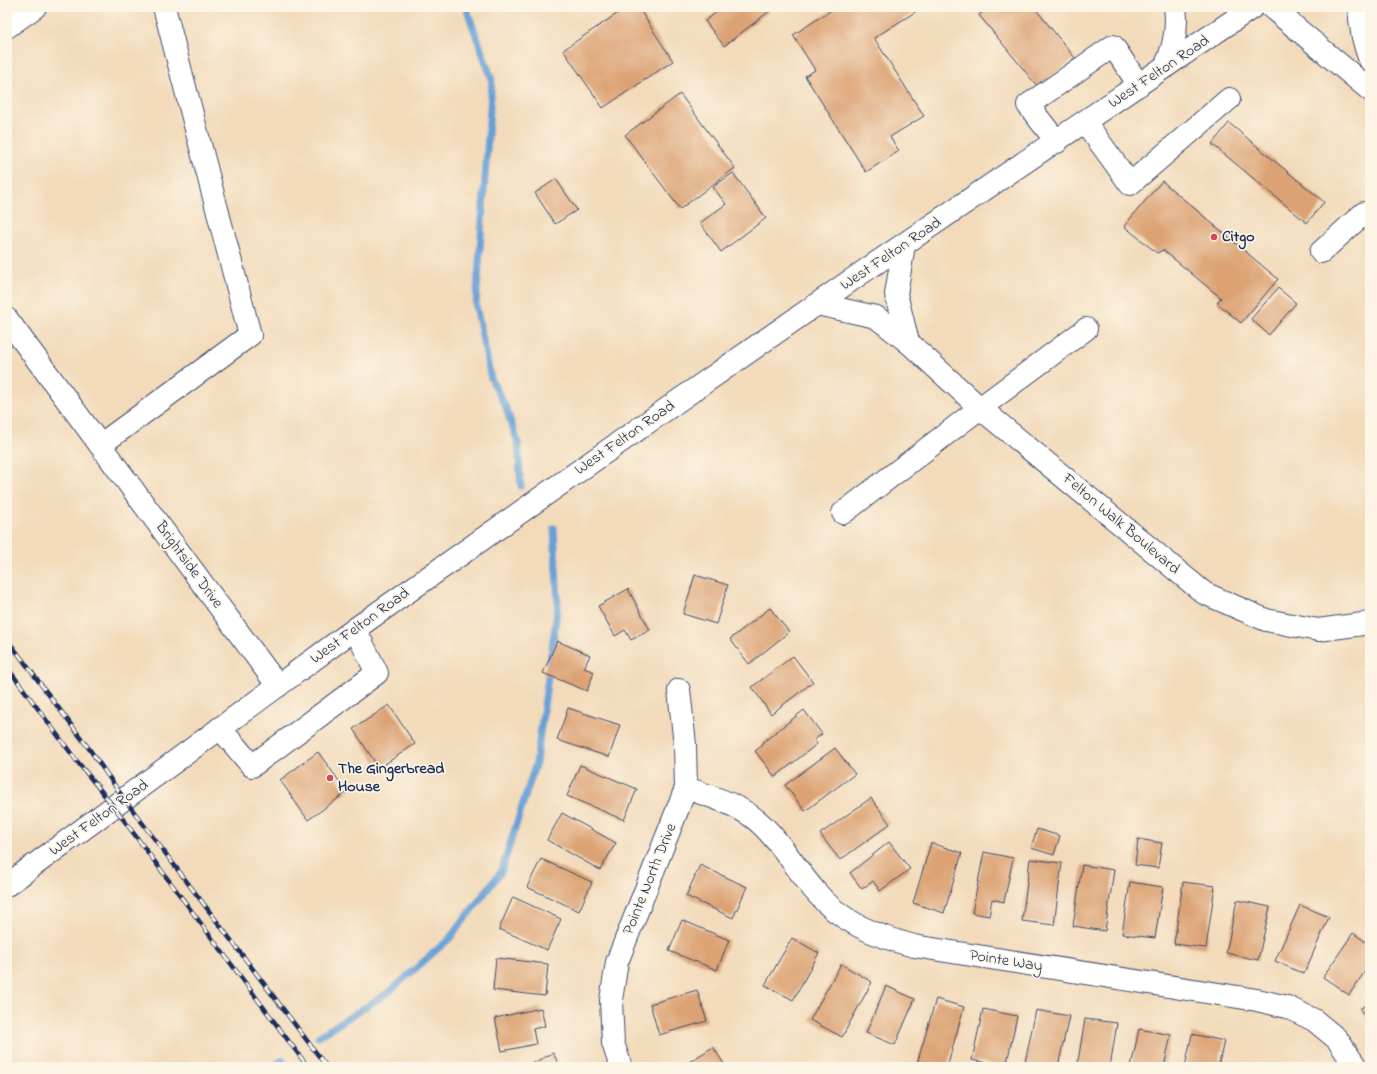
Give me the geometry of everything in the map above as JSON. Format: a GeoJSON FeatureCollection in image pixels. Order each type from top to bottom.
{"type":"FeatureCollection","features":[{"type":"Feature","properties":{"kind":"street"},"geometry":{"type":"LineString","coordinates":[[7,27],[35,7]]}},
{"type":"Feature","properties":{"kind":"street"},"geometry":{"type":"LineString","coordinates":[[100,445],[250,335],[164,7]]}},
{"type":"Feature","properties":{"kind":"street"},"geometry":{"type":"LineString","coordinates":[[1165,67],[1174,44],[1176,15],[1175,7]]}},
{"type":"Feature","properties":{"kind":"street","name":"West Felton Road"},"geometry":{"type":"LineString","coordinates":[[7,885],[355,629],[678,400],[1253,7]]}},
{"type":"Feature","properties":{"kind":"street"},"geometry":{"type":"LineString","coordinates":[[1271,7],[1370,90]]}},
{"type":"Feature","properties":{"kind":"street"},"geometry":{"type":"LineString","coordinates":[[1359,7],[1360,22],[1370,60]]}},
{"type":"Feature","properties":{"kind":"street"},"geometry":{"type":"LineString","coordinates":[[1057,142],[1028,104],[1113,46],[1139,85]]}},
{"type":"Feature","properties":{"kind":"street"},"geometry":{"type":"LineString","coordinates":[[1085,122],[1130,184],[1229,99]]}},
{"type":"Feature","properties":{"kind":"street"},"geometry":{"type":"LineString","coordinates":[[1322,252],[1364,213],[1370,220]]}},
{"type":"Feature","properties":{"kind":"street"},"geometry":{"type":"LineString","coordinates":[[904,245],[896,294],[908,342]]}},
{"type":"Feature","properties":{"kind":"street","name":"Felton Walk Boulevard"},"geometry":{"type":"LineString","coordinates":[[817,304],[876,317],[908,342],[980,408],[1204,593],[1266,620],[1318,630],[1370,623]]}},
{"type":"Feature","properties":{"kind":"street","name":"Brightside Drive"},"geometry":{"type":"LineString","coordinates":[[7,319],[278,686]]}},
{"type":"Feature","properties":{"kind":"street"},"geometry":{"type":"LineString","coordinates":[[843,513],[1086,329]]}},
{"type":"Feature","properties":{"kind":"street"},"geometry":{"type":"LineString","coordinates":[[220,728],[252,766],[377,673],[355,629]]}},
{"type":"Feature","properties":{"kind":"street","name":"Pointe North Drive"},"geometry":{"type":"LineString","coordinates":[[620,1067],[613,1043],[611,1000],[617,962],[686,788],[685,744],[678,690]]}},
{"type":"Feature","properties":{"kind":"street","name":"Pointe Way"},"geometry":{"type":"LineString","coordinates":[[686,788],[736,806],[762,825],[816,893],[837,913],[862,928],[884,938],[914,946],[1257,1000],[1287,1007],[1314,1020],[1337,1039],[1356,1067]]}},
{"type":"Feature","properties":{"kind":"building"},"geometry":{"type":"Polygon","coordinates":[[[627,7],[638,7],[673,61],[603,108],[563,50],[627,7]]]}},
{"type":"Feature","properties":{"kind":"building"},"geometry":{"type":"Polygon","coordinates":[[[723,7],[775,7],[724,46],[705,21],[723,7]]]}},
{"type":"Feature","properties":{"kind":"building"},"geometry":{"type":"Polygon","coordinates":[[[836,7],[923,7],[874,38],[924,116],[890,137],[899,151],[866,172],[805,76],[815,70],[793,35],[836,7]]]}},
{"type":"Feature","properties":{"kind":"building"},"geometry":{"type":"Polygon","coordinates":[[[989,7],[1034,7],[1075,58],[1038,87],[979,15],[989,7]]]}},
{"type":"Feature","properties":{"kind":"building"},"geometry":{"type":"Polygon","coordinates":[[[680,94],[735,168],[680,209],[625,135],[680,94]]]}},
{"type":"Feature","properties":{"kind":"building","name":"Citgo"},"geometry":{"type":"Polygon","coordinates":[[[1229,123],[1324,202],[1307,223],[1212,144],[1229,123]]]}},
{"type":"Feature","properties":{"kind":"building"},"geometry":{"type":"Polygon","coordinates":[[[733,173],[766,218],[721,252],[700,223],[726,204],[713,187],[733,173]]]}},
{"type":"Feature","properties":{"kind":"building"},"geometry":{"type":"Polygon","coordinates":[[[556,179],[577,210],[555,224],[535,193],[556,179]]]}},
{"type":"Feature","properties":{"kind":"building"},"geometry":{"type":"Polygon","coordinates":[[[1162,181],[1278,279],[1241,323],[1217,303],[1221,298],[1163,250],[1157,253],[1124,226],[1162,181]]]}},
{"type":"Feature","properties":{"kind":"building"},"geometry":{"type":"Polygon","coordinates":[[[1278,288],[1296,303],[1269,335],[1251,319],[1278,288]]]}},
{"type":"Feature","properties":{"kind":"building"},"geometry":{"type":"Polygon","coordinates":[[[695,575],[728,585],[716,624],[683,614],[695,575]]]}},
{"type":"Feature","properties":{"kind":"building"},"geometry":{"type":"Polygon","coordinates":[[[628,589],[650,630],[631,640],[625,630],[615,636],[598,606],[628,589]]]}},
{"type":"Feature","properties":{"kind":"building"},"geometry":{"type":"Polygon","coordinates":[[[770,608],[789,632],[749,664],[730,639],[770,608]]]}},
{"type":"Feature","properties":{"kind":"building"},"geometry":{"type":"Polygon","coordinates":[[[557,641],[590,655],[584,668],[594,672],[587,691],[543,673],[557,641]]]}},
{"type":"Feature","properties":{"kind":"building"},"geometry":{"type":"Polygon","coordinates":[[[793,656],[813,682],[771,714],[752,687],[793,656]]]}},
{"type":"Feature","properties":{"kind":"building"},"geometry":{"type":"Polygon","coordinates":[[[389,705],[415,744],[379,768],[353,729],[389,705]]]}},
{"type":"Feature","properties":{"kind":"building"},"geometry":{"type":"Polygon","coordinates":[[[568,708],[620,725],[609,757],[557,740],[568,708]]]}},
{"type":"Feature","properties":{"kind":"building"},"geometry":{"type":"Polygon","coordinates":[[[804,710],[822,734],[814,740],[817,744],[775,777],[755,751],[763,745],[762,743],[804,710]]]}},
{"type":"Feature","properties":{"kind":"building"},"geometry":{"type":"Polygon","coordinates":[[[835,748],[855,774],[805,811],[785,785],[835,748]]]}},
{"type":"Feature","properties":{"kind":"building"},"geometry":{"type":"Polygon","coordinates":[[[318,752],[347,792],[308,820],[280,780],[318,752]]]}},
{"type":"Feature","properties":{"kind":"building"},"geometry":{"type":"Polygon","coordinates":[[[580,765],[637,789],[624,820],[567,796],[580,765]]]}},
{"type":"Feature","properties":{"kind":"building"},"geometry":{"type":"Polygon","coordinates":[[[871,798],[890,824],[840,860],[820,834],[871,798]]]}},
{"type":"Feature","properties":{"kind":"building"},"geometry":{"type":"Polygon","coordinates":[[[562,813],[616,843],[600,870],[547,840],[562,813]]]}},
{"type":"Feature","properties":{"kind":"building"},"geometry":{"type":"Polygon","coordinates":[[[1037,829],[1060,836],[1054,855],[1031,848],[1037,829]]]}},
{"type":"Feature","properties":{"kind":"building"},"geometry":{"type":"Polygon","coordinates":[[[1138,839],[1162,843],[1158,868],[1135,865],[1138,839]]]}},
{"type":"Feature","properties":{"kind":"building"},"geometry":{"type":"Polygon","coordinates":[[[889,842],[910,869],[880,891],[873,881],[862,889],[850,873],[889,842]]]}},
{"type":"Feature","properties":{"kind":"building"},"geometry":{"type":"Polygon","coordinates":[[[931,843],[962,853],[944,913],[913,903],[931,843]]]}},
{"type":"Feature","properties":{"kind":"building"},"geometry":{"type":"Polygon","coordinates":[[[984,852],[1013,858],[1004,902],[992,899],[989,916],[972,913],[984,852]]]}},
{"type":"Feature","properties":{"kind":"building"},"geometry":{"type":"Polygon","coordinates":[[[541,859],[592,882],[579,911],[527,887],[541,859]]]}},
{"type":"Feature","properties":{"kind":"building"},"geometry":{"type":"Polygon","coordinates":[[[1030,859],[1062,863],[1054,925],[1022,921],[1030,859]]]}},
{"type":"Feature","properties":{"kind":"building"},"geometry":{"type":"Polygon","coordinates":[[[700,865],[747,887],[733,918],[686,896],[700,865]]]}},
{"type":"Feature","properties":{"kind":"building"},"geometry":{"type":"Polygon","coordinates":[[[1082,865],[1114,870],[1105,931],[1073,926],[1082,865]]]}},
{"type":"Feature","properties":{"kind":"building"},"geometry":{"type":"Polygon","coordinates":[[[1130,882],[1163,887],[1155,938],[1122,934],[1130,882]]]}},
{"type":"Feature","properties":{"kind":"building"},"geometry":{"type":"Polygon","coordinates":[[[1183,882],[1215,886],[1206,948],[1174,944],[1183,882]]]}},
{"type":"Feature","properties":{"kind":"building"},"geometry":{"type":"Polygon","coordinates":[[[513,897],[561,919],[547,950],[499,929],[513,897]]]}},
{"type":"Feature","properties":{"kind":"building"},"geometry":{"type":"Polygon","coordinates":[[[1237,900],[1270,907],[1258,960],[1226,953],[1237,900]]]}},
{"type":"Feature","properties":{"kind":"building"},"geometry":{"type":"Polygon","coordinates":[[[1300,905],[1329,917],[1304,974],[1275,961],[1300,905]]]}},
{"type":"Feature","properties":{"kind":"building"},"geometry":{"type":"Polygon","coordinates":[[[682,920],[729,940],[717,970],[669,951],[682,920]]]}},
{"type":"Feature","properties":{"kind":"building"},"geometry":{"type":"Polygon","coordinates":[[[1353,933],[1370,945],[1370,964],[1349,995],[1323,977],[1353,933]]]}},
{"type":"Feature","properties":{"kind":"building"},"geometry":{"type":"Polygon","coordinates":[[[792,938],[819,953],[793,1000],[765,985],[792,938]]]}},
{"type":"Feature","properties":{"kind":"building"},"geometry":{"type":"Polygon","coordinates":[[[496,958],[548,964],[545,996],[493,990],[496,958]]]}},
{"type":"Feature","properties":{"kind":"building"},"geometry":{"type":"Polygon","coordinates":[[[841,964],[872,982],[842,1037],[810,1020],[841,964]]]}},
{"type":"Feature","properties":{"kind":"building"},"geometry":{"type":"Polygon","coordinates":[[[886,986],[915,999],[895,1045],[866,1033],[886,986]]]}},
{"type":"Feature","properties":{"kind":"building"},"geometry":{"type":"Polygon","coordinates":[[[697,990],[707,1021],[659,1035],[650,1004],[697,990]]]}},
{"type":"Feature","properties":{"kind":"building"},"geometry":{"type":"Polygon","coordinates":[[[936,999],[964,1007],[947,1067],[916,1067],[936,999]]]}},
{"type":"Feature","properties":{"kind":"building"},"geometry":{"type":"Polygon","coordinates":[[[1370,1002],[1370,1024],[1360,1009],[1370,1002]]]}},
{"type":"Feature","properties":{"kind":"building"},"geometry":{"type":"Polygon","coordinates":[[[541,1008],[545,1026],[533,1029],[536,1044],[502,1051],[495,1018],[541,1008]]]}},
{"type":"Feature","properties":{"kind":"building"},"geometry":{"type":"Polygon","coordinates":[[[983,1009],[1017,1016],[1006,1067],[972,1060],[983,1009]]]}},
{"type":"Feature","properties":{"kind":"building"},"geometry":{"type":"Polygon","coordinates":[[[1036,1010],[1069,1016],[1058,1067],[1024,1067],[1036,1010]]]}},
{"type":"Feature","properties":{"kind":"building"},"geometry":{"type":"Polygon","coordinates":[[[1085,1019],[1117,1023],[1110,1067],[1077,1067],[1085,1019]]]}},
{"type":"Feature","properties":{"kind":"building"},"geometry":{"type":"Polygon","coordinates":[[[1139,1029],[1171,1035],[1164,1067],[1131,1067],[1139,1029]]]}},
{"type":"Feature","properties":{"kind":"building"},"geometry":{"type":"Polygon","coordinates":[[[1192,1034],[1224,1041],[1218,1067],[1185,1067],[1192,1034]]]}},
{"type":"Feature","properties":{"kind":"building"},"geometry":{"type":"Polygon","coordinates":[[[713,1047],[726,1067],[681,1067],[713,1047]]]}},
{"type":"Feature","properties":{"kind":"building"},"geometry":{"type":"Polygon","coordinates":[[[553,1053],[560,1067],[525,1067],[553,1053]]]}},
{"type":"Feature","properties":{"kind":"waterway"},"geometry":{"type":"LineString","coordinates":[[466,7],[492,80],[476,306],[491,378],[506,408],[518,443],[521,486]]}},
{"type":"Feature","properties":{"kind":"waterway"},"geometry":{"type":"LineString","coordinates":[[318,1037],[389,992],[449,939],[501,872],[536,763],[558,605],[554,528]]}},
{"type":"Feature","properties":{"kind":"waterway"},"geometry":{"type":"LineString","coordinates":[[271,1067],[283,1060]]}},
{"type":"Feature","properties":{"kind":"railway"},"geometry":{"type":"LineString","coordinates":[[7,639],[90,750],[125,800],[327,1067]]}},
{"type":"Feature","properties":{"kind":"railway"},"geometry":{"type":"LineString","coordinates":[[7,667],[76,760],[114,807],[308,1067]]}},
{"type":"Feature","properties":{"kind":"place","name":"Citgo"},"geometry":{"type":"Point","coordinates":[1214,237]}},
{"type":"Feature","properties":{"kind":"place","name":"The Gingerbread House"},"geometry":{"type":"Point","coordinates":[330,778]}}]}
